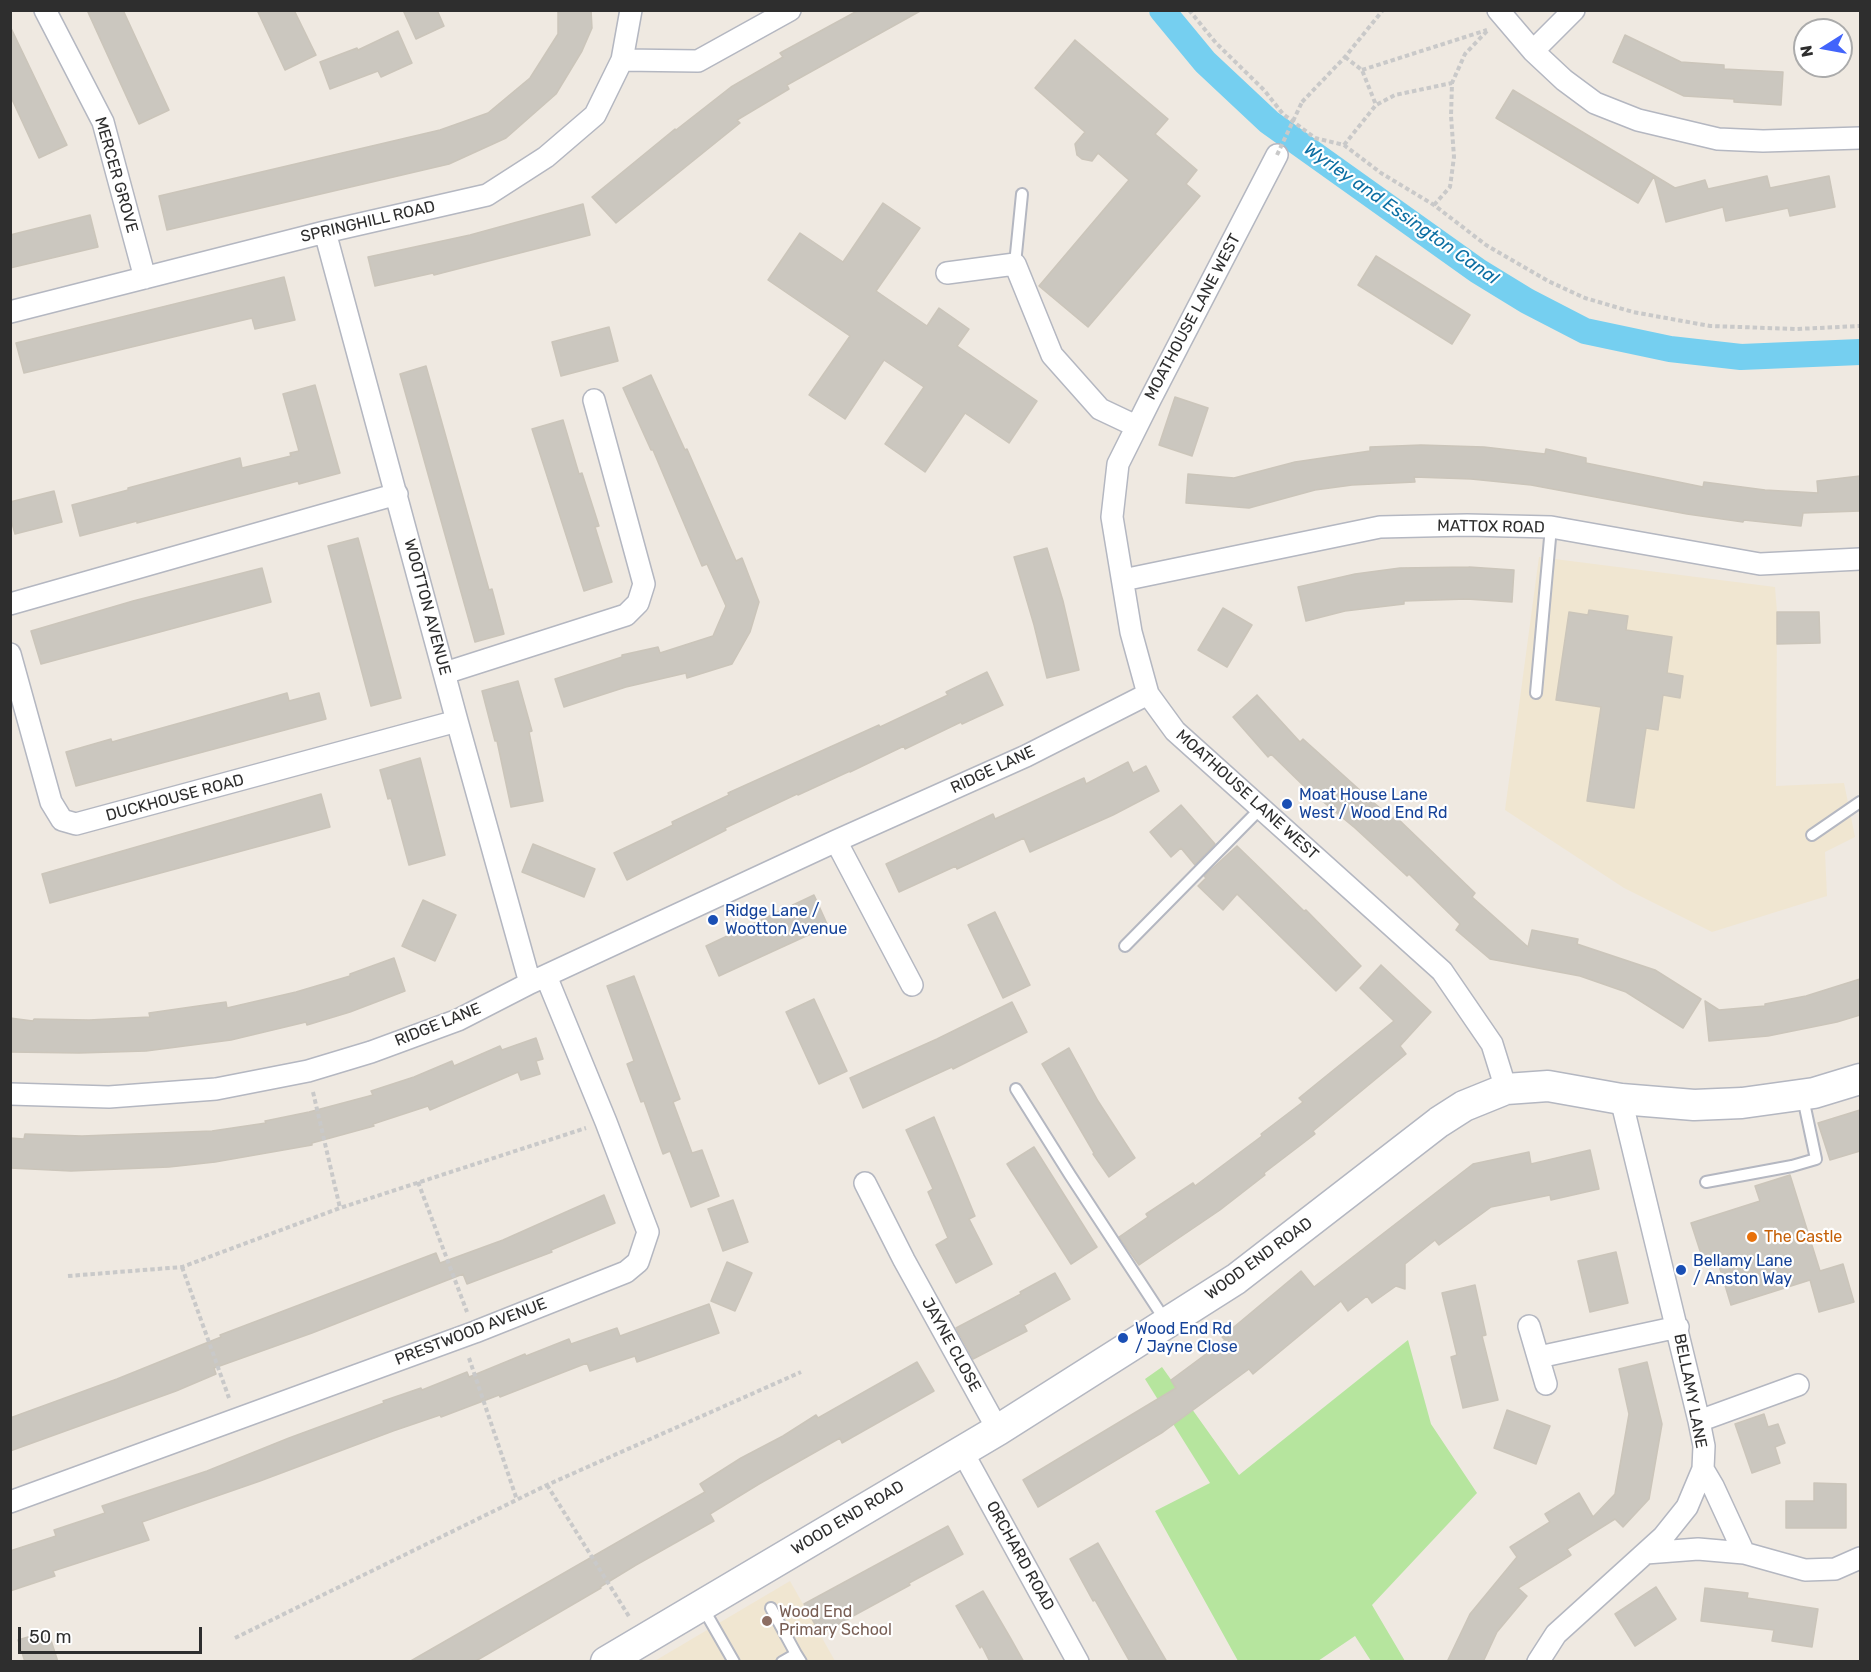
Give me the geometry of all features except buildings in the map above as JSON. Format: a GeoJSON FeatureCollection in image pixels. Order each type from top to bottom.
{"type":"FeatureCollection","features":[{"type":"Feature","properties":{"kind":"street","name":"MERCER GROVE"},"geometry":{"type":"LineString","coordinates":[[45,10],[103,122],[145,278]]}},
{"type":"Feature","properties":{"kind":"street","name":"SPRINGHILL ROAD"},"geometry":{"type":"LineString","coordinates":[[10,312],[325,231],[487,195],[546,157],[595,115],[622,60],[631,10]]}},
{"type":"Feature","properties":{"kind":"street"},"geometry":{"type":"LineString","coordinates":[[622,60],[698,62],[790,10]]}},
{"type":"Feature","properties":{"kind":"street"},"geometry":{"type":"LineString","coordinates":[[1498,10],[1533,51],[1564,80],[1595,103],[1638,120],[1718,140],[1860,138]]}},
{"type":"Feature","properties":{"kind":"street"},"geometry":{"type":"LineString","coordinates":[[1533,51],[1574,10]]}},
{"type":"Feature","properties":{"kind":"street","name":"MOATHOUSE LANE WEST"},"geometry":{"type":"LineString","coordinates":[[1277,155],[1118,464],[1113,517],[1131,632],[1149,694],[1175,731],[1442,971],[1492,1044],[1506,1089]]}},
{"type":"Feature","properties":{"kind":"street","name":"WOOTTON AVENUE"},"geometry":{"type":"LineString","coordinates":[[325,231],[457,721],[538,979]]}},
{"type":"Feature","properties":{"kind":"street"},"geometry":{"type":"LineString","coordinates":[[947,273],[1015,264],[1052,355],[1100,409],[1136,426]]}},
{"type":"Feature","properties":{"kind":"street"},"geometry":{"type":"LineString","coordinates":[[445,672],[626,615],[638,603],[644,584],[594,400]]}},
{"type":"Feature","properties":{"kind":"street"},"geometry":{"type":"LineString","coordinates":[[10,604],[397,494]]}},
{"type":"Feature","properties":{"kind":"street","name":"MATTOX ROAD"},"geometry":{"type":"LineString","coordinates":[[1123,580],[1380,528],[1467,525],[1551,528],[1760,564],[1860,559]]}},
{"type":"Feature","properties":{"kind":"street","name":"DUCKHOUSE ROAD"},"geometry":{"type":"LineString","coordinates":[[10,654],[51,802],[62,820],[76,824],[457,721]]}},
{"type":"Feature","properties":{"kind":"street","name":"RIDGE LANE"},"geometry":{"type":"LineString","coordinates":[[10,1094],[109,1097],[216,1089],[308,1071],[371,1052],[458,1020],[538,979],[1026,756],[1149,694]]}},
{"type":"Feature","properties":{"kind":"street"},"geometry":{"type":"LineString","coordinates":[[836,841],[912,985]]}},
{"type":"Feature","properties":{"kind":"street","name":"PRESTWOOD AVENUE"},"geometry":{"type":"LineString","coordinates":[[10,1502],[468,1334],[626,1272],[638,1262],[648,1232],[606,1122],[538,979]]}},
{"type":"Feature","properties":{"kind":"street","name":"WOOD END ROAD"},"geometry":{"type":"LineString","coordinates":[[606,1662],[998,1430],[1236,1279],[1439,1122],[1464,1106],[1506,1089],[1548,1086],[1621,1099],[1694,1105],[1742,1103],[1814,1093],[1860,1078]]}},
{"type":"Feature","properties":{"kind":"street","name":"BELLAMY LANE"},"geometry":{"type":"LineString","coordinates":[[1538,1662],[1556,1634],[1663,1537],[1687,1507],[1703,1469],[1704,1446],[1699,1420],[1621,1099]]}},
{"type":"Feature","properties":{"kind":"street","name":"JAYNE CLOSE"},"geometry":{"type":"LineString","coordinates":[[865,1182],[904,1260],[998,1430]]}},
{"type":"Feature","properties":{"kind":"street"},"geometry":{"type":"LineString","coordinates":[[1529,1326],[1546,1384]]}},
{"type":"Feature","properties":{"kind":"street"},"geometry":{"type":"LineString","coordinates":[[1539,1357],[1678,1327]]}},
{"type":"Feature","properties":{"kind":"street"},"geometry":{"type":"LineString","coordinates":[[1699,1420],[1798,1385]]}},
{"type":"Feature","properties":{"kind":"street","name":"ORCHARD ROAD"},"geometry":{"type":"LineString","coordinates":[[962,1451],[1078,1662]]}},
{"type":"Feature","properties":{"kind":"street"},"geometry":{"type":"LineString","coordinates":[[1703,1469],[1744,1553]]}},
{"type":"Feature","properties":{"kind":"street"},"geometry":{"type":"LineString","coordinates":[[1646,1553],[1698,1549],[1744,1553],[1805,1570],[1835,1569],[1860,1558]]}},
{"type":"Feature","properties":{"kind":"lane"},"geometry":{"type":"LineString","coordinates":[[1015,264],[1022,194]]}},
{"type":"Feature","properties":{"kind":"lane"},"geometry":{"type":"LineString","coordinates":[[1536,693],[1551,528]]}},
{"type":"Feature","properties":{"kind":"lane"},"geometry":{"type":"LineString","coordinates":[[1812,835],[1860,802]]}},
{"type":"Feature","properties":{"kind":"lane"},"geometry":{"type":"LineString","coordinates":[[1125,946],[1261,808]]}},
{"type":"Feature","properties":{"kind":"lane"},"geometry":{"type":"LineString","coordinates":[[1016,1089],[1167,1323]]}},
{"type":"Feature","properties":{"kind":"lane"},"geometry":{"type":"LineString","coordinates":[[1706,1182],[1792,1166],[1816,1159],[1802,1094]]}},
{"type":"Feature","properties":{"kind":"lane"},"geometry":{"type":"LineString","coordinates":[[701,1605],[734,1662]]}},
{"type":"Feature","properties":{"kind":"lane"},"geometry":{"type":"LineString","coordinates":[[771,1608],[798,1658],[782,1662]]}},
{"type":"Feature","properties":{"kind":"path"},"geometry":{"type":"LineString","coordinates":[[1189,10],[1216,43],[1264,90],[1283,114],[1315,138],[1344,145],[1381,173],[1434,205],[1486,245],[1548,281],[1585,298],[1633,312],[1710,326],[1797,329],[1860,326]]}},
{"type":"Feature","properties":{"kind":"path"},"geometry":{"type":"LineString","coordinates":[[1277,155],[1302,102],[1345,57],[1383,10]]}},
{"type":"Feature","properties":{"kind":"path"},"geometry":{"type":"LineString","coordinates":[[1362,70],[1490,29],[1465,54],[1452,83],[1451,116],[1454,157],[1450,187],[1434,205]]}},
{"type":"Feature","properties":{"kind":"path"},"geometry":{"type":"LineString","coordinates":[[1345,57],[1362,70],[1376,105]]}},
{"type":"Feature","properties":{"kind":"path"},"geometry":{"type":"LineString","coordinates":[[1344,145],[1376,105],[1395,95],[1452,83]]}},
{"type":"Feature","properties":{"kind":"path"},"geometry":{"type":"LineString","coordinates":[[308,1071],[340,1208]]}},
{"type":"Feature","properties":{"kind":"path"},"geometry":{"type":"LineString","coordinates":[[68,1276],[182,1268],[340,1208],[606,1122]]}},
{"type":"Feature","properties":{"kind":"path"},"geometry":{"type":"LineString","coordinates":[[418,1182],[468,1334],[517,1500]]}},
{"type":"Feature","properties":{"kind":"path"},"geometry":{"type":"LineString","coordinates":[[182,1268],[236,1419]]}},
{"type":"Feature","properties":{"kind":"path"},"geometry":{"type":"LineString","coordinates":[[236,1638],[547,1485],[801,1372]]}},
{"type":"Feature","properties":{"kind":"path"},"geometry":{"type":"LineString","coordinates":[[547,1485],[643,1640]]}},
{"type":"Feature","properties":{"kind":"shaded area"},"geometry":{"type":"Polygon","coordinates":[[[1539,557],[1775,587],[1777,612],[1776,786],[1844,783],[1855,837],[1825,852],[1827,896],[1712,932],[1624,888],[1505,810],[1539,557]]]}},
{"type":"Feature","properties":{"kind":"shaded area","name":"Wood End Primary School"},"geometry":{"type":"Polygon","coordinates":[[[790,1581],[835,1661],[653,1662],[790,1581]]]}},
{"type":"Feature","properties":{"kind":"green space"},"geometry":{"type":"Polygon","coordinates":[[[1408,1340],[1431,1424],[1477,1493],[1372,1605],[1405,1661],[1371,1661],[1355,1636],[1318,1661],[1238,1661],[1155,1511],[1210,1483],[1145,1379],[1162,1367],[1239,1475],[1408,1340]]]}},
{"type":"Feature","properties":{"kind":"waterway","name":"Wyrley and Essington Canal"},"geometry":{"type":"LineString","coordinates":[[1162,10],[1205,62],[1269,122],[1478,271],[1527,301],[1585,331],[1670,349],[1741,357],[1860,352]]}},
{"type":"Feature","properties":{"kind":"place","name":"Moat House Lane West / Wood End Rd"},"geometry":{"type":"Point","coordinates":[1287,804]}},
{"type":"Feature","properties":{"kind":"place","name":"Ridge Lane / Wootton Avenue"},"geometry":{"type":"Point","coordinates":[713,920]}},
{"type":"Feature","properties":{"kind":"place","name":"The Castle"},"geometry":{"type":"Point","coordinates":[1752,1237]}},
{"type":"Feature","properties":{"kind":"place","name":"Bellamy Lane / Anston Way"},"geometry":{"type":"Point","coordinates":[1681,1270]}},
{"type":"Feature","properties":{"kind":"place","name":"Wood End Rd / Jayne Close"},"geometry":{"type":"Point","coordinates":[1123,1338]}},
{"type":"Feature","properties":{"kind":"place","name":"Wood End Primary School"},"geometry":{"type":"Point","coordinates":[767,1621]}}]}
